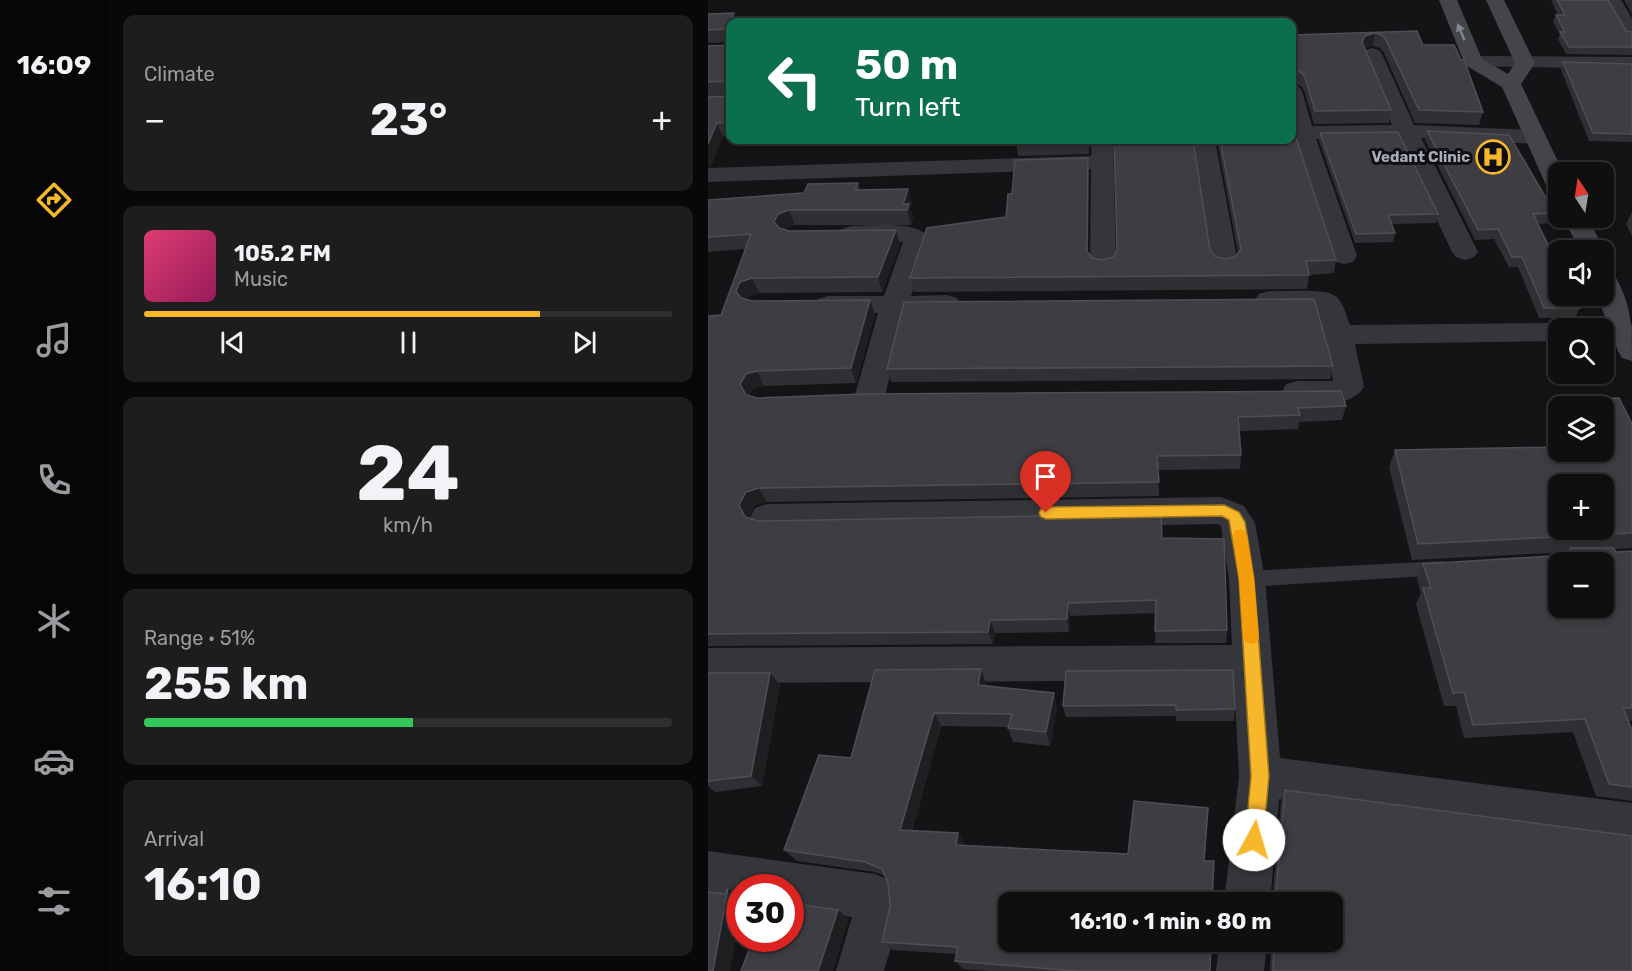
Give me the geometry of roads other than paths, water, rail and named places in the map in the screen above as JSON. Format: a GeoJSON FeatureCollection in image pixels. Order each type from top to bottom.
{"type":"FeatureCollection","features":[{"type":"Feature","properties":{"kind":"street"},"geometry":{"type":"LineString","coordinates":[[1448,0],[1474,62],[1511,84],[1548,165]]}},
{"type":"Feature","properties":{"kind":"street"},"geometry":{"type":"LineString","coordinates":[[1495,0],[1525,63]]}},
{"type":"Feature","properties":{"kind":"street"},"geometry":{"type":"LineString","coordinates":[[1612,0],[1632,33]]}},
{"type":"Feature","properties":{"kind":"street"},"geometry":{"type":"LineString","coordinates":[[1372,54],[1406,131],[1465,252]]}},
{"type":"Feature","properties":{"kind":"street"},"geometry":{"type":"LineString","coordinates":[[1474,62],[1632,63]]}},
{"type":"Feature","properties":{"kind":"street"},"geometry":{"type":"LineString","coordinates":[[1511,84],[1525,63]]}},
{"type":"Feature","properties":{"kind":"street"},"geometry":{"type":"LineString","coordinates":[[1344,256],[1297,133],[1406,131],[1534,137]]}},
{"type":"Feature","properties":{"kind":"street"},"geometry":{"type":"LineString","coordinates":[[1204,144],[1225,263]]}},
{"type":"Feature","properties":{"kind":"street"},"geometry":{"type":"LineString","coordinates":[[708,175],[1102,151],[1103,264]]}},
{"type":"Feature","properties":{"kind":"street"},"geometry":{"type":"LineString","coordinates":[[829,235],[909,234],[917,238],[894,305],[870,396]]}},
{"type":"Feature","properties":{"kind":"street"},"geometry":{"type":"LineString","coordinates":[[1247,300],[1325,301],[1329,306],[1338,335],[1349,387],[1338,392],[1266,393]]}},
{"type":"Feature","properties":{"kind":"street"},"geometry":{"type":"LineString","coordinates":[[804,305],[976,304]]}},
{"type":"Feature","properties":{"kind":"street"},"geometry":{"type":"LineString","coordinates":[[1611,306],[1620,338]]}},
{"type":"Feature","properties":{"kind":"street"},"geometry":{"type":"LineString","coordinates":[[1338,335],[1548,332]]}},
{"type":"Feature","properties":{"kind":"street"},"geometry":{"type":"LineString","coordinates":[[767,518],[1224,510],[1234,516],[1238,522],[1246,579],[1260,776],[1248,892]]}},
{"type":"Feature","properties":{"kind":"street"},"geometry":{"type":"LineString","coordinates":[[710,666],[1253,662]]}},
{"type":"Feature","properties":{"kind":"street"},"geometry":{"type":"LineString","coordinates":[[1260,776],[1632,825]]}},
{"type":"Feature","properties":{"kind":"street"},"geometry":{"type":"LineString","coordinates":[[708,874],[875,897],[876,915],[861,971]]}},
{"type":"Feature","properties":{"kind":"street"},"geometry":{"type":"LineString","coordinates":[[1240,971],[1242,952]]}},
{"type":"Feature","properties":{"kind":"lane"},"geometry":{"type":"LineString","coordinates":[[1246,579],[1457,567]]}},
{"type":"Feature","properties":{"kind":"place","name":"Vedant Clinic"},"geometry":{"type":"Point","coordinates":[1493,157]}}]}
